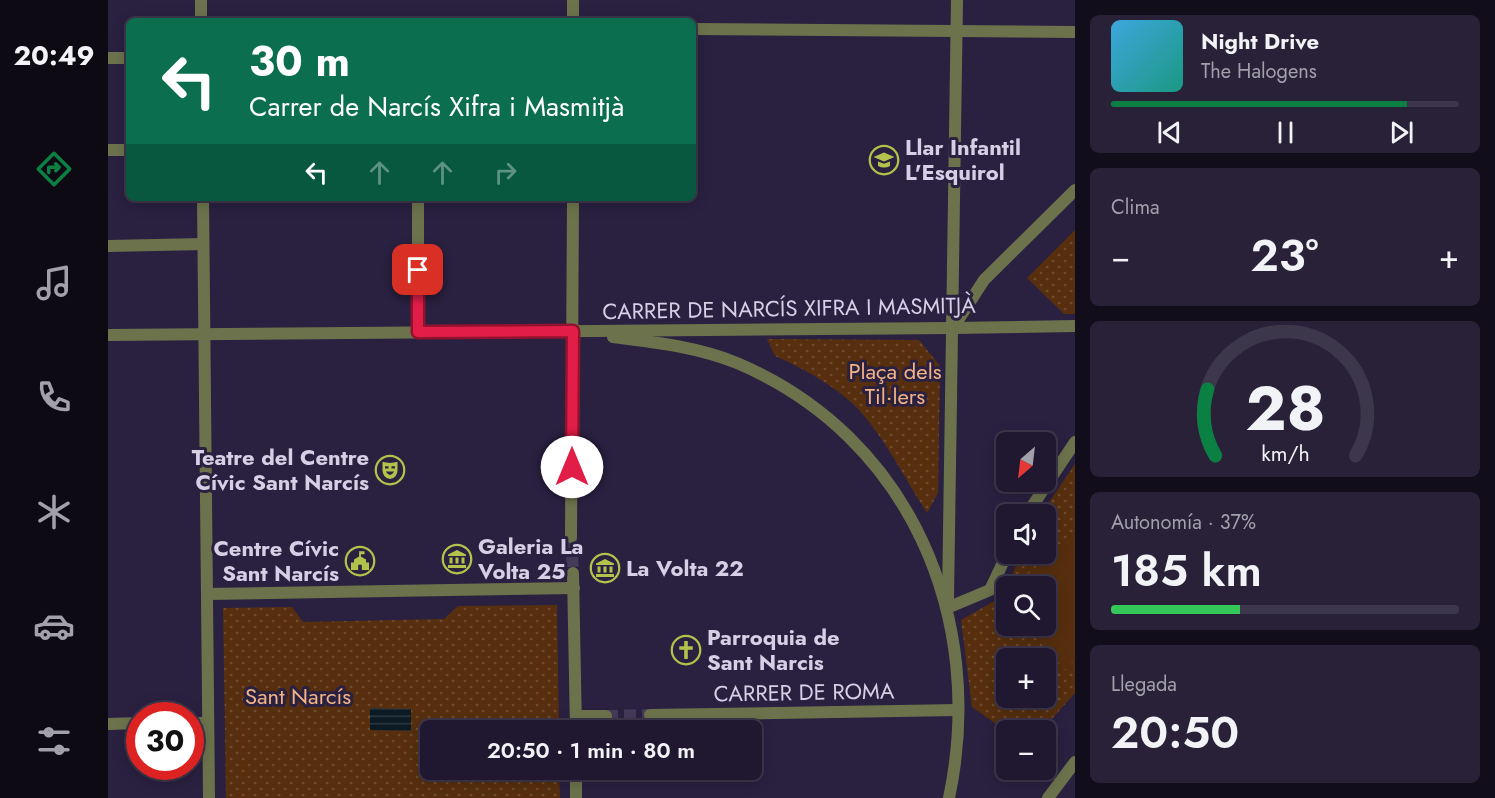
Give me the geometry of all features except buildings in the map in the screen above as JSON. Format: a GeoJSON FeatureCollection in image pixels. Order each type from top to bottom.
{"type":"FeatureCollection","features":[{"type":"Feature","properties":{"kind":"street"},"geometry":{"type":"LineString","coordinates":[[201,0],[201,18]]}},
{"type":"Feature","properties":{"kind":"street"},"geometry":{"type":"LineString","coordinates":[[573,0],[573,18]]}},
{"type":"Feature","properties":{"kind":"street"},"geometry":{"type":"LineString","coordinates":[[947,608],[954,328],[957,0]]}},
{"type":"Feature","properties":{"kind":"street"},"geometry":{"type":"LineString","coordinates":[[696,29],[1075,32]]}},
{"type":"Feature","properties":{"kind":"street"},"geometry":{"type":"LineString","coordinates":[[108,58],[126,58]]}},
{"type":"Feature","properties":{"kind":"street"},"geometry":{"type":"LineString","coordinates":[[108,150],[126,150]]}},
{"type":"Feature","properties":{"kind":"street"},"geometry":{"type":"LineString","coordinates":[[954,328],[984,279],[1075,190]]}},
{"type":"Feature","properties":{"kind":"street"},"geometry":{"type":"LineString","coordinates":[[202,201],[209,798]]}},
{"type":"Feature","properties":{"kind":"street"},"geometry":{"type":"LineString","coordinates":[[418,201],[418,332]]}},
{"type":"Feature","properties":{"kind":"street"},"geometry":{"type":"LineString","coordinates":[[571,537],[573,201]]}},
{"type":"Feature","properties":{"kind":"street"},"geometry":{"type":"LineString","coordinates":[[108,246],[203,244]]}},
{"type":"Feature","properties":{"kind":"street","name":"CARRER DE NARCÍS XIFRA I MASMITJÀ"},"geometry":{"type":"LineString","coordinates":[[108,335],[1075,326]]}},
{"type":"Feature","properties":{"kind":"street"},"geometry":{"type":"LineString","coordinates":[[573,331],[687,348],[735,362],[800,397],[850,439],[898,499],[923,540],[947,608],[958,668],[958,737],[949,798]]}},
{"type":"Feature","properties":{"kind":"street"},"geometry":{"type":"LineString","coordinates":[[1034,504],[1075,442]]}},
{"type":"Feature","properties":{"kind":"street"},"geometry":{"type":"LineString","coordinates":[[947,608],[990,590],[1002,564]]}},
{"type":"Feature","properties":{"kind":"street"},"geometry":{"type":"LineString","coordinates":[[573,573],[577,720]]}},
{"type":"Feature","properties":{"kind":"street"},"geometry":{"type":"LineString","coordinates":[[207,594],[574,588]]}},
{"type":"Feature","properties":{"kind":"street","name":"CARRER DE ROMA"},"geometry":{"type":"LineString","coordinates":[[650,715],[958,710]]}},
{"type":"Feature","properties":{"kind":"street"},"geometry":{"type":"LineString","coordinates":[[577,716],[606,716]]}},
{"type":"Feature","properties":{"kind":"street"},"geometry":{"type":"LineString","coordinates":[[108,724],[126,723]]}},
{"type":"Feature","properties":{"kind":"street"},"geometry":{"type":"LineString","coordinates":[[1048,798],[1075,762]]}},
{"type":"Feature","properties":{"kind":"street"},"geometry":{"type":"LineString","coordinates":[[576,780],[576,798]]}},
{"type":"Feature","properties":{"kind":"green space"},"geometry":{"type":"Polygon","coordinates":[[[1075,230],[1075,314],[1064,314],[1027,278],[1075,230]]]}},
{"type":"Feature","properties":{"kind":"green space","name":"Plaça dels Til·lers"},"geometry":{"type":"Polygon","coordinates":[[[767,339],[919,340],[940,366],[938,493],[927,513],[887,448],[860,411],[842,394],[820,379],[775,356],[767,339]]]}},
{"type":"Feature","properties":{"kind":"green space"},"geometry":{"type":"Polygon","coordinates":[[[1075,464],[1075,693],[1051,720],[996,720],[996,724],[972,707],[961,620],[996,600],[996,636],[1056,636],[1056,576],[1011,576],[1017,564],[1056,564],[1056,504],[1048,504],[1075,464]]]}},
{"type":"Feature","properties":{"kind":"green space"},"geometry":{"type":"Polygon","coordinates":[[[1075,532],[1075,660],[1065,670],[1056,660],[1056,648],[1045,648],[1034,636],[1056,636],[1056,576],[1026,576],[1039,564],[1056,564],[1056,549],[1075,532]]]}},
{"type":"Feature","properties":{"kind":"green space","name":"Sant Narcís"},"geometry":{"type":"Polygon","coordinates":[[[557,605],[559,720],[420,720],[420,780],[559,780],[560,798],[226,798],[223,608],[292,607],[303,622],[444,619],[458,606],[557,605]]]}},
{"type":"Feature","properties":{"kind":"water"},"geometry":{"type":"Polygon","coordinates":[[[370,708],[411,709],[411,731],[370,730],[370,708]]]}},
{"type":"Feature","properties":{"kind":"tunnel"},"geometry":{"type":"LineString","coordinates":[[571,537],[573,573]]}},
{"type":"Feature","properties":{"kind":"tunnel"},"geometry":{"type":"LineString","coordinates":[[606,716],[650,715]]}},
{"type":"Feature","properties":{"kind":"place","name":"Llar Infantil L'Esquirol"},"geometry":{"type":"Point","coordinates":[884,160]}},
{"type":"Feature","properties":{"kind":"place","name":"Teatre del Centre Cívic Sant Narcís"},"geometry":{"type":"Point","coordinates":[390,470]}},
{"type":"Feature","properties":{"kind":"place","name":"Galeria La Volta 25"},"geometry":{"type":"Point","coordinates":[457,559]}},
{"type":"Feature","properties":{"kind":"place","name":"Centre Cívic Sant Narcís"},"geometry":{"type":"Point","coordinates":[360,561]}},
{"type":"Feature","properties":{"kind":"place","name":"La Volta 22"},"geometry":{"type":"Point","coordinates":[605,568]}},
{"type":"Feature","properties":{"kind":"place","name":"Parroquia de Sant Narcis"},"geometry":{"type":"Point","coordinates":[686,650]}},
{"type":"Feature","properties":{"kind":"route"},"geometry":{"type":"LineString","coordinates":[[418,270],[418,332],[573,331],[572,467]]}}]}
